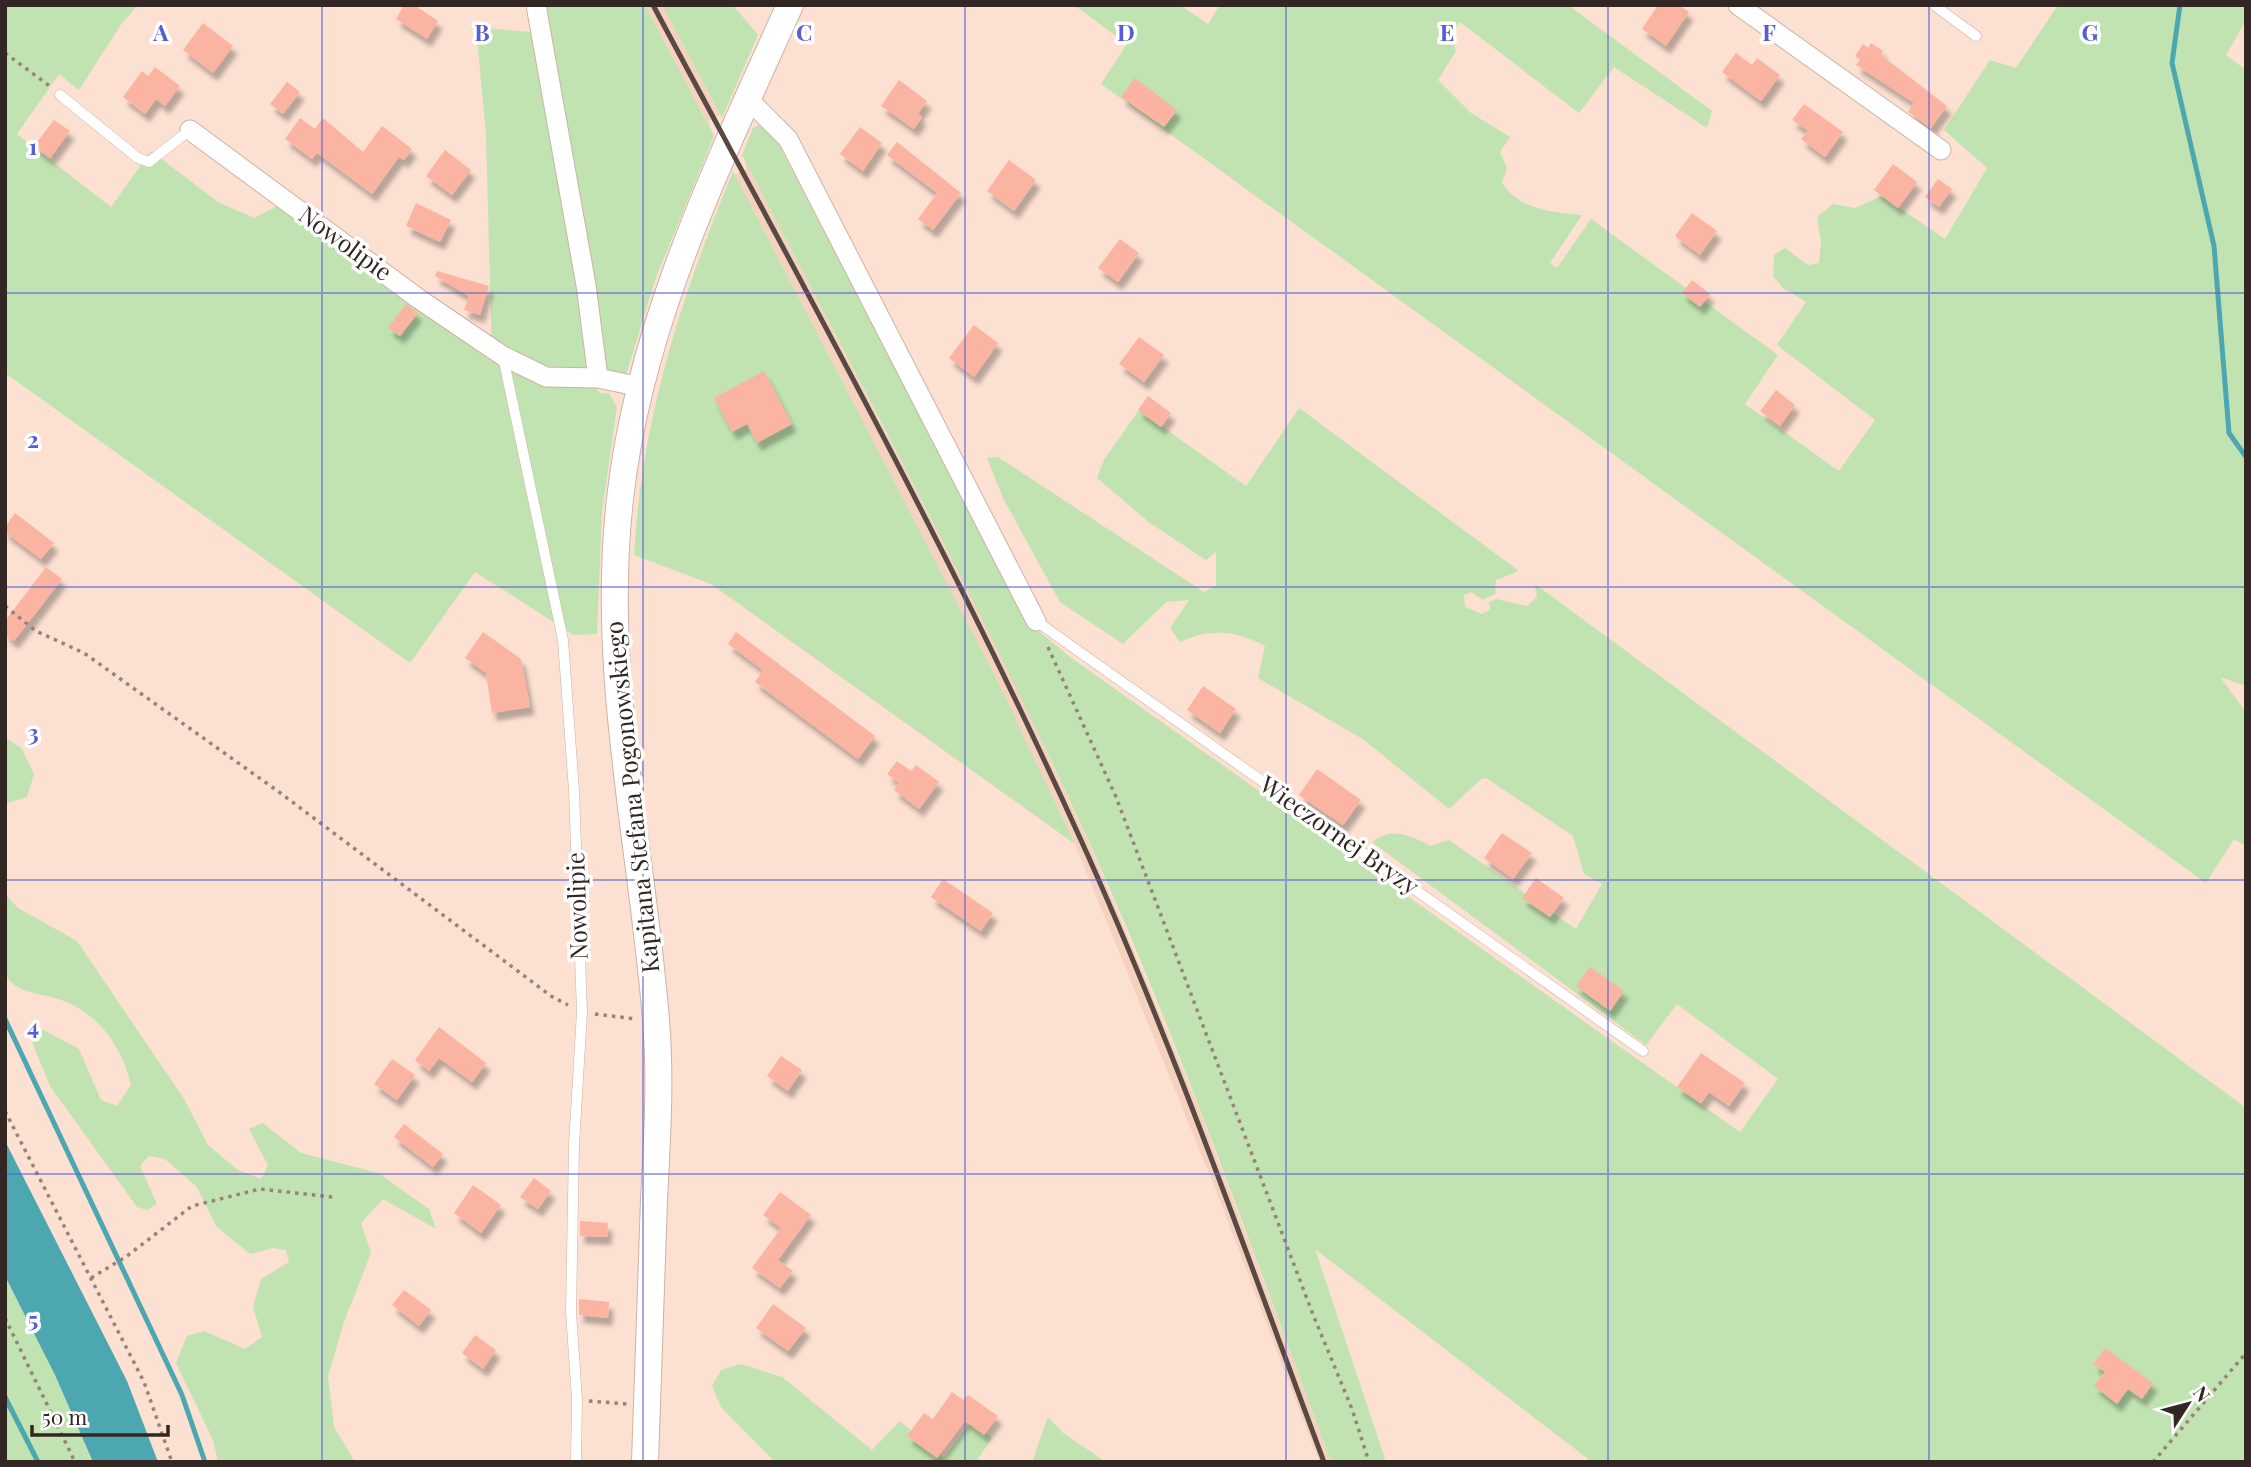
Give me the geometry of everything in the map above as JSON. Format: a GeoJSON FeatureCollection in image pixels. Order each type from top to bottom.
{"type":"FeatureCollection","features":[{"type":"Feature","properties":{"kind":"main road","name":"Kapitana Stefana Pogonowskiego"},"geometry":{"type":"LineString","coordinates":[[645,1462],[658,1109],[656,1022],[619,710],[613,603],[620,497],[641,387],[693,224],[790,5]]}},
{"type":"Feature","properties":{"kind":"street"},"geometry":{"type":"LineString","coordinates":[[536,5],[586,285],[598,378]]}},
{"type":"Feature","properties":{"kind":"street"},"geometry":{"type":"LineString","coordinates":[[1738,5],[1941,150]]}},
{"type":"Feature","properties":{"kind":"street"},"geometry":{"type":"LineString","coordinates":[[748,99],[788,139],[1036,621]]}},
{"type":"Feature","properties":{"kind":"street","name":"Nowolipie"},"geometry":{"type":"LineString","coordinates":[[190,130],[419,299],[503,356],[546,377],[598,378],[641,387]]}},
{"type":"Feature","properties":{"kind":"lane"},"geometry":{"type":"LineString","coordinates":[[1934,5],[1976,36]]}},
{"type":"Feature","properties":{"kind":"lane"},"geometry":{"type":"LineString","coordinates":[[60,96],[138,158],[149,162],[190,130]]}},
{"type":"Feature","properties":{"kind":"lane","name":"Nowolipie"},"geometry":{"type":"LineString","coordinates":[[503,356],[563,640],[574,791],[582,1012],[574,1145],[571,1312],[577,1400],[576,1462]]}},
{"type":"Feature","properties":{"kind":"lane","name":"Wieczornej Bryzy"},"geometry":{"type":"LineString","coordinates":[[1036,621],[1643,1051]]}},
{"type":"Feature","properties":{"kind":"path"},"geometry":{"type":"LineString","coordinates":[[5,53],[60,96]]}},
{"type":"Feature","properties":{"kind":"path"},"geometry":{"type":"LineString","coordinates":[[5,606],[36,631],[84,653],[279,792],[551,996],[582,1012],[656,1022]]}},
{"type":"Feature","properties":{"kind":"path"},"geometry":{"type":"LineString","coordinates":[[1036,621],[1116,797],[1312,1312],[1352,1409],[1369,1462]]}},
{"type":"Feature","properties":{"kind":"path"},"geometry":{"type":"LineString","coordinates":[[5,1111],[144,1382],[173,1462]]}},
{"type":"Feature","properties":{"kind":"path"},"geometry":{"type":"LineString","coordinates":[[91,1278],[127,1256],[192,1206],[260,1189],[332,1197]]}},
{"type":"Feature","properties":{"kind":"path"},"geometry":{"type":"LineString","coordinates":[[5,1318],[75,1462]]}},
{"type":"Feature","properties":{"kind":"path"},"geometry":{"type":"LineString","coordinates":[[2154,1462],[2246,1353]]}},
{"type":"Feature","properties":{"kind":"path"},"geometry":{"type":"LineString","coordinates":[[577,1400],[647,1405]]}},
{"type":"Feature","properties":{"kind":"shaded area"},"geometry":{"type":"Polygon","coordinates":[[[645,5],[662,5],[720,115],[709,121],[710,128],[645,5]]]}},
{"type":"Feature","properties":{"kind":"shaded area"},"geometry":{"type":"Polygon","coordinates":[[[746,163],[1001,654],[1091,848],[1199,1109],[1331,1462],[1319,1462],[1219,1198],[1075,844],[994,674],[735,175],[746,169],[746,163]]]}},
{"type":"Feature","properties":{"kind":"green space"},"geometry":{"type":"Polygon","coordinates":[[[5,5],[138,5],[122,23],[79,90],[59,74],[17,134],[111,207],[151,151],[218,202],[254,218],[279,205],[492,362],[486,135],[476,27],[551,34],[546,5],[645,5],[714,136],[655,280],[627,372],[624,375],[608,371],[606,366],[593,385],[601,394],[609,393],[617,407],[602,512],[597,634],[574,635],[475,572],[410,663],[5,373],[5,5]]]}},
{"type":"Feature","properties":{"kind":"green space"},"geometry":{"type":"Polygon","coordinates":[[[662,5],[733,5],[758,35],[722,118],[662,5]]]}},
{"type":"Feature","properties":{"kind":"green space"},"geometry":{"type":"Polygon","coordinates":[[[1074,5],[1180,5],[1208,24],[1220,5],[1568,5],[1712,111],[1707,128],[1614,67],[1579,113],[1460,22],[1451,36],[1456,51],[1438,80],[1471,113],[1510,137],[1500,152],[1507,168],[1502,182],[1517,199],[1537,208],[1582,215],[1550,263],[1557,268],[1591,219],[1778,355],[1745,404],[1839,471],[1875,420],[1777,345],[1806,302],[1783,288],[1773,276],[1774,255],[1785,248],[1808,265],[1819,263],[1821,243],[1817,217],[1833,204],[1855,208],[1882,196],[1945,239],[1987,168],[1944,130],[1990,60],[2016,68],[2058,5],[2246,5],[2246,20],[2226,55],[2246,70],[2246,686],[2220,677],[2246,712],[2246,846],[2234,839],[2206,883],[1101,84],[1127,44],[1074,5]]]}},
{"type":"Feature","properties":{"kind":"green space"},"geometry":{"type":"Polygon","coordinates":[[[758,125],[772,132],[1029,623],[1070,657],[1740,1132],[1778,1079],[1677,1004],[1646,1045],[1372,842],[1387,834],[1409,836],[1431,846],[1449,840],[1576,929],[1602,884],[1584,874],[1573,836],[1486,778],[1481,779],[1449,809],[1364,740],[1258,678],[1265,646],[1244,637],[1223,633],[1202,634],[1180,642],[1170,628],[1189,600],[1166,602],[1123,644],[1060,602],[1003,498],[987,458],[998,457],[1204,592],[1216,586],[1216,552],[1206,560],[1150,523],[1097,478],[1104,460],[1139,410],[1246,486],[1299,408],[1519,571],[1496,580],[1495,594],[1483,600],[1471,592],[1464,595],[1465,607],[1482,614],[1490,610],[1489,602],[1496,599],[1527,606],[1537,597],[1535,584],[2246,1108],[2246,1462],[1592,1462],[1315,1249],[1386,1462],[1331,1462],[1186,1073],[1090,844],[964,583],[742,155],[753,128],[758,125]]]}},
{"type":"Feature","properties":{"kind":"green space"},"geometry":{"type":"Polygon","coordinates":[[[733,171],[994,674],[1075,844],[711,584],[634,555],[638,504],[646,455],[667,359],[697,265],[733,171]]]}},
{"type":"Feature","properties":{"kind":"green space"},"geometry":{"type":"Polygon","coordinates":[[[5,737],[21,748],[34,774],[27,797],[5,804],[5,737]]]}},
{"type":"Feature","properties":{"kind":"green space"},"geometry":{"type":"Polygon","coordinates":[[[5,894],[18,908],[77,941],[184,1099],[208,1145],[238,1170],[261,1179],[268,1165],[249,1129],[263,1123],[301,1153],[378,1173],[429,1209],[436,1229],[383,1199],[361,1223],[371,1253],[344,1322],[328,1376],[334,1427],[355,1462],[218,1462],[213,1440],[176,1363],[187,1336],[204,1331],[245,1349],[262,1337],[253,1307],[261,1279],[289,1262],[286,1250],[273,1248],[250,1254],[216,1226],[197,1187],[165,1159],[149,1156],[140,1166],[157,1204],[147,1210],[137,1207],[50,1086],[32,1042],[36,1026],[79,1049],[101,1100],[117,1106],[131,1085],[127,1071],[106,1032],[85,1012],[58,999],[29,992],[10,981],[6,975],[4,960],[5,894]]]}},
{"type":"Feature","properties":{"kind":"green space"},"geometry":{"type":"Polygon","coordinates":[[[5,1276],[55,1375],[93,1462],[5,1462],[5,1276]]]}},
{"type":"Feature","properties":{"kind":"green space"},"geometry":{"type":"Polygon","coordinates":[[[741,1364],[782,1377],[872,1450],[900,1421],[944,1458],[972,1421],[992,1438],[976,1462],[775,1462],[721,1407],[712,1386],[721,1370],[741,1364]]]}},
{"type":"Feature","properties":{"kind":"green space"},"geometry":{"type":"Polygon","coordinates":[[[1048,1417],[1063,1433],[1106,1462],[1032,1462],[1048,1417]]]}},
{"type":"Feature","properties":{"kind":"water"},"geometry":{"type":"Polygon","coordinates":[[[5,1141],[127,1381],[158,1462],[93,1462],[55,1375],[5,1276],[5,1141]]]}},
{"type":"Feature","properties":{"kind":"building"},"geometry":{"type":"Polygon","coordinates":[[[404,5],[414,5],[438,21],[427,39],[396,19],[404,5]]]}},
{"type":"Feature","properties":{"kind":"building"},"geometry":{"type":"Polygon","coordinates":[[[1658,5],[1679,5],[1689,12],[1666,46],[1642,29],[1658,5]]]}},
{"type":"Feature","properties":{"kind":"building"},"geometry":{"type":"Polygon","coordinates":[[[203,23],[233,46],[213,73],[183,50],[203,23]]]}},
{"type":"Feature","properties":{"kind":"building"},"geometry":{"type":"Polygon","coordinates":[[[1871,43],[1883,51],[1881,55],[1947,106],[1931,128],[1908,112],[1914,103],[1856,65],[1860,60],[1855,56],[1863,44],[1868,48],[1871,43]]]}},
{"type":"Feature","properties":{"kind":"building"},"geometry":{"type":"Polygon","coordinates":[[[1736,53],[1752,65],[1757,58],[1780,75],[1761,101],[1722,72],[1736,53]]]}},
{"type":"Feature","properties":{"kind":"building"},"geometry":{"type":"Polygon","coordinates":[[[155,67],[180,86],[165,106],[156,99],[145,114],[123,97],[142,71],[148,76],[155,67]]]}},
{"type":"Feature","properties":{"kind":"building"},"geometry":{"type":"Polygon","coordinates":[[[1135,78],[1177,110],[1164,127],[1121,97],[1135,78]]]}},
{"type":"Feature","properties":{"kind":"building"},"geometry":{"type":"Polygon","coordinates":[[[899,80],[927,101],[918,114],[922,117],[914,129],[881,106],[899,80]]]}},
{"type":"Feature","properties":{"kind":"building"},"geometry":{"type":"Polygon","coordinates":[[[287,82],[300,92],[283,114],[270,104],[287,82]]]}},
{"type":"Feature","properties":{"kind":"building"},"geometry":{"type":"Polygon","coordinates":[[[1804,104],[1843,132],[1825,157],[1801,139],[1808,131],[1792,120],[1804,104]]]}},
{"type":"Feature","properties":{"kind":"building"},"geometry":{"type":"Polygon","coordinates":[[[300,118],[315,129],[323,118],[363,152],[382,126],[412,149],[404,160],[399,157],[372,194],[317,153],[312,159],[285,139],[300,118]]]}},
{"type":"Feature","properties":{"kind":"building"},"geometry":{"type":"Polygon","coordinates":[[[54,120],[70,131],[50,158],[34,146],[54,120]]]}},
{"type":"Feature","properties":{"kind":"building"},"geometry":{"type":"Polygon","coordinates":[[[860,127],[882,143],[863,171],[840,154],[860,127]]]}},
{"type":"Feature","properties":{"kind":"building"},"geometry":{"type":"Polygon","coordinates":[[[897,142],[961,193],[933,230],[918,219],[937,193],[887,155],[897,142]]]}},
{"type":"Feature","properties":{"kind":"building"},"geometry":{"type":"Polygon","coordinates":[[[445,150],[471,170],[452,195],[426,176],[445,150]]]}},
{"type":"Feature","properties":{"kind":"building"},"geometry":{"type":"Polygon","coordinates":[[[1009,160],[1036,180],[1014,211],[987,191],[1009,160]]]}},
{"type":"Feature","properties":{"kind":"building"},"geometry":{"type":"Polygon","coordinates":[[[1893,164],[1917,182],[1898,208],[1874,190],[1893,164]]]}},
{"type":"Feature","properties":{"kind":"building"},"geometry":{"type":"Polygon","coordinates":[[[1938,179],[1952,189],[1939,207],[1925,197],[1938,179]]]}},
{"type":"Feature","properties":{"kind":"building"},"geometry":{"type":"Polygon","coordinates":[[[416,203],[451,220],[440,242],[406,226],[416,203]]]}},
{"type":"Feature","properties":{"kind":"building"},"geometry":{"type":"Polygon","coordinates":[[[1692,213],[1717,231],[1700,255],[1675,236],[1692,213]]]}},
{"type":"Feature","properties":{"kind":"building"},"geometry":{"type":"Polygon","coordinates":[[[1120,239],[1139,253],[1118,282],[1098,268],[1120,239]]]}},
{"type":"Feature","properties":{"kind":"building"},"geometry":{"type":"Polygon","coordinates":[[[437,271],[489,286],[480,315],[464,310],[469,296],[435,276],[437,271]]]}},
{"type":"Feature","properties":{"kind":"building"},"geometry":{"type":"Polygon","coordinates":[[[1692,280],[1710,294],[1700,307],[1682,293],[1692,280]]]}},
{"type":"Feature","properties":{"kind":"building"},"geometry":{"type":"Polygon","coordinates":[[[406,304],[418,313],[400,336],[388,328],[406,304]]]}},
{"type":"Feature","properties":{"kind":"building"},"geometry":{"type":"Polygon","coordinates":[[[974,325],[998,343],[974,377],[949,358],[974,325]]]}},
{"type":"Feature","properties":{"kind":"building"},"geometry":{"type":"Polygon","coordinates":[[[1139,337],[1164,355],[1144,382],[1119,364],[1139,337]]]}},
{"type":"Feature","properties":{"kind":"building"},"geometry":{"type":"Polygon","coordinates":[[[764,371],[792,424],[757,443],[747,424],[732,432],[714,398],[764,371]]]}},
{"type":"Feature","properties":{"kind":"building"},"geometry":{"type":"Polygon","coordinates":[[[1776,390],[1795,405],[1780,426],[1760,411],[1776,390]]]}},
{"type":"Feature","properties":{"kind":"building"},"geometry":{"type":"Polygon","coordinates":[[[1148,396],[1171,413],[1161,427],[1138,410],[1148,396]]]}},
{"type":"Feature","properties":{"kind":"building"},"geometry":{"type":"Polygon","coordinates":[[[15,513],[54,543],[41,559],[5,532],[5,527],[15,513]]]}},
{"type":"Feature","properties":{"kind":"building"},"geometry":{"type":"Polygon","coordinates":[[[46,567],[62,579],[14,641],[5,634],[5,621],[46,567]]]}},
{"type":"Feature","properties":{"kind":"building"},"geometry":{"type":"Polygon","coordinates":[[[483,632],[521,659],[530,707],[492,713],[486,673],[465,658],[483,632]]]}},
{"type":"Feature","properties":{"kind":"building"},"geometry":{"type":"Polygon","coordinates":[[[736,632],[875,736],[858,759],[755,682],[763,670],[728,644],[736,632]]]}},
{"type":"Feature","properties":{"kind":"building"},"geometry":{"type":"Polygon","coordinates":[[[1203,686],[1236,709],[1220,733],[1187,710],[1203,686]]]}},
{"type":"Feature","properties":{"kind":"building"},"geometry":{"type":"Polygon","coordinates":[[[897,761],[911,771],[916,765],[939,782],[919,809],[894,790],[899,783],[887,774],[897,761]]]}},
{"type":"Feature","properties":{"kind":"building"},"geometry":{"type":"Polygon","coordinates":[[[1317,769],[1361,800],[1343,825],[1299,795],[1317,769]]]}},
{"type":"Feature","properties":{"kind":"building"},"geometry":{"type":"Polygon","coordinates":[[[1502,833],[1532,853],[1513,879],[1484,858],[1502,833]]]}},
{"type":"Feature","properties":{"kind":"building"},"geometry":{"type":"Polygon","coordinates":[[[1536,878],[1564,898],[1550,917],[1522,898],[1536,878]]]}},
{"type":"Feature","properties":{"kind":"building"},"geometry":{"type":"Polygon","coordinates":[[[943,879],[993,913],[981,931],[931,897],[943,879]]]}},
{"type":"Feature","properties":{"kind":"building"},"geometry":{"type":"Polygon","coordinates":[[[1590,967],[1624,991],[1610,1011],[1576,986],[1590,967]]]}},
{"type":"Feature","properties":{"kind":"building"},"geometry":{"type":"Polygon","coordinates":[[[439,1027],[486,1063],[472,1082],[439,1058],[429,1071],[415,1060],[439,1027]]]}},
{"type":"Feature","properties":{"kind":"building"},"geometry":{"type":"Polygon","coordinates":[[[1701,1053],[1745,1083],[1729,1106],[1709,1092],[1701,1103],[1677,1087],[1701,1053]]]}},
{"type":"Feature","properties":{"kind":"building"},"geometry":{"type":"Polygon","coordinates":[[[781,1056],[802,1070],[788,1091],[767,1076],[781,1056]]]}},
{"type":"Feature","properties":{"kind":"building"},"geometry":{"type":"Polygon","coordinates":[[[392,1059],[415,1075],[397,1100],[374,1084],[392,1059]]]}},
{"type":"Feature","properties":{"kind":"building"},"geometry":{"type":"Polygon","coordinates":[[[404,1124],[443,1154],[433,1167],[394,1137],[404,1124]]]}},
{"type":"Feature","properties":{"kind":"building"},"geometry":{"type":"Polygon","coordinates":[[[534,1178],[551,1191],[538,1209],[520,1197],[534,1178]]]}},
{"type":"Feature","properties":{"kind":"building"},"geometry":{"type":"Polygon","coordinates":[[[473,1185],[501,1205],[481,1233],[454,1213],[473,1185]]]}},
{"type":"Feature","properties":{"kind":"building"},"geometry":{"type":"Polygon","coordinates":[[[780,1192],[811,1215],[778,1260],[793,1271],[780,1288],[752,1268],[781,1228],[763,1215],[780,1192]]]}},
{"type":"Feature","properties":{"kind":"building"},"geometry":{"type":"Polygon","coordinates":[[[580,1221],[608,1223],[607,1237],[580,1236],[580,1221]]]}},
{"type":"Feature","properties":{"kind":"building"},"geometry":{"type":"Polygon","coordinates":[[[404,1290],[431,1310],[419,1326],[392,1305],[404,1290]]]}},
{"type":"Feature","properties":{"kind":"building"},"geometry":{"type":"Polygon","coordinates":[[[579,1299],[609,1302],[608,1318],[579,1315],[579,1299]]]}},
{"type":"Feature","properties":{"kind":"building"},"geometry":{"type":"Polygon","coordinates":[[[773,1304],[806,1328],[788,1351],[756,1328],[773,1304]]]}},
{"type":"Feature","properties":{"kind":"building"},"geometry":{"type":"Polygon","coordinates":[[[475,1335],[496,1350],[483,1369],[462,1353],[475,1335]]]}},
{"type":"Feature","properties":{"kind":"building"},"geometry":{"type":"Polygon","coordinates":[[[2105,1348],[2153,1383],[2142,1399],[2128,1389],[2117,1404],[2094,1386],[2105,1372],[2093,1364],[2105,1348]]]}},
{"type":"Feature","properties":{"kind":"building"},"geometry":{"type":"Polygon","coordinates":[[[952,1392],[963,1400],[968,1395],[998,1416],[984,1435],[965,1421],[937,1458],[907,1436],[924,1413],[933,1419],[952,1392]]]}},
{"type":"Feature","properties":{"kind":"waterway"},"geometry":{"type":"LineString","coordinates":[[2180,5],[2172,63],[2214,246],[2229,433],[2246,457]]}},
{"type":"Feature","properties":{"kind":"waterway"},"geometry":{"type":"LineString","coordinates":[[5,1019],[182,1395],[205,1462]]}},
{"type":"Feature","properties":{"kind":"waterway"},"geometry":{"type":"LineString","coordinates":[[5,1397],[38,1462]]}},
{"type":"Feature","properties":{"kind":"railway"},"geometry":{"type":"LineString","coordinates":[[653,5],[927,522],[1080,838],[1177,1070],[1324,1462]]}}]}
